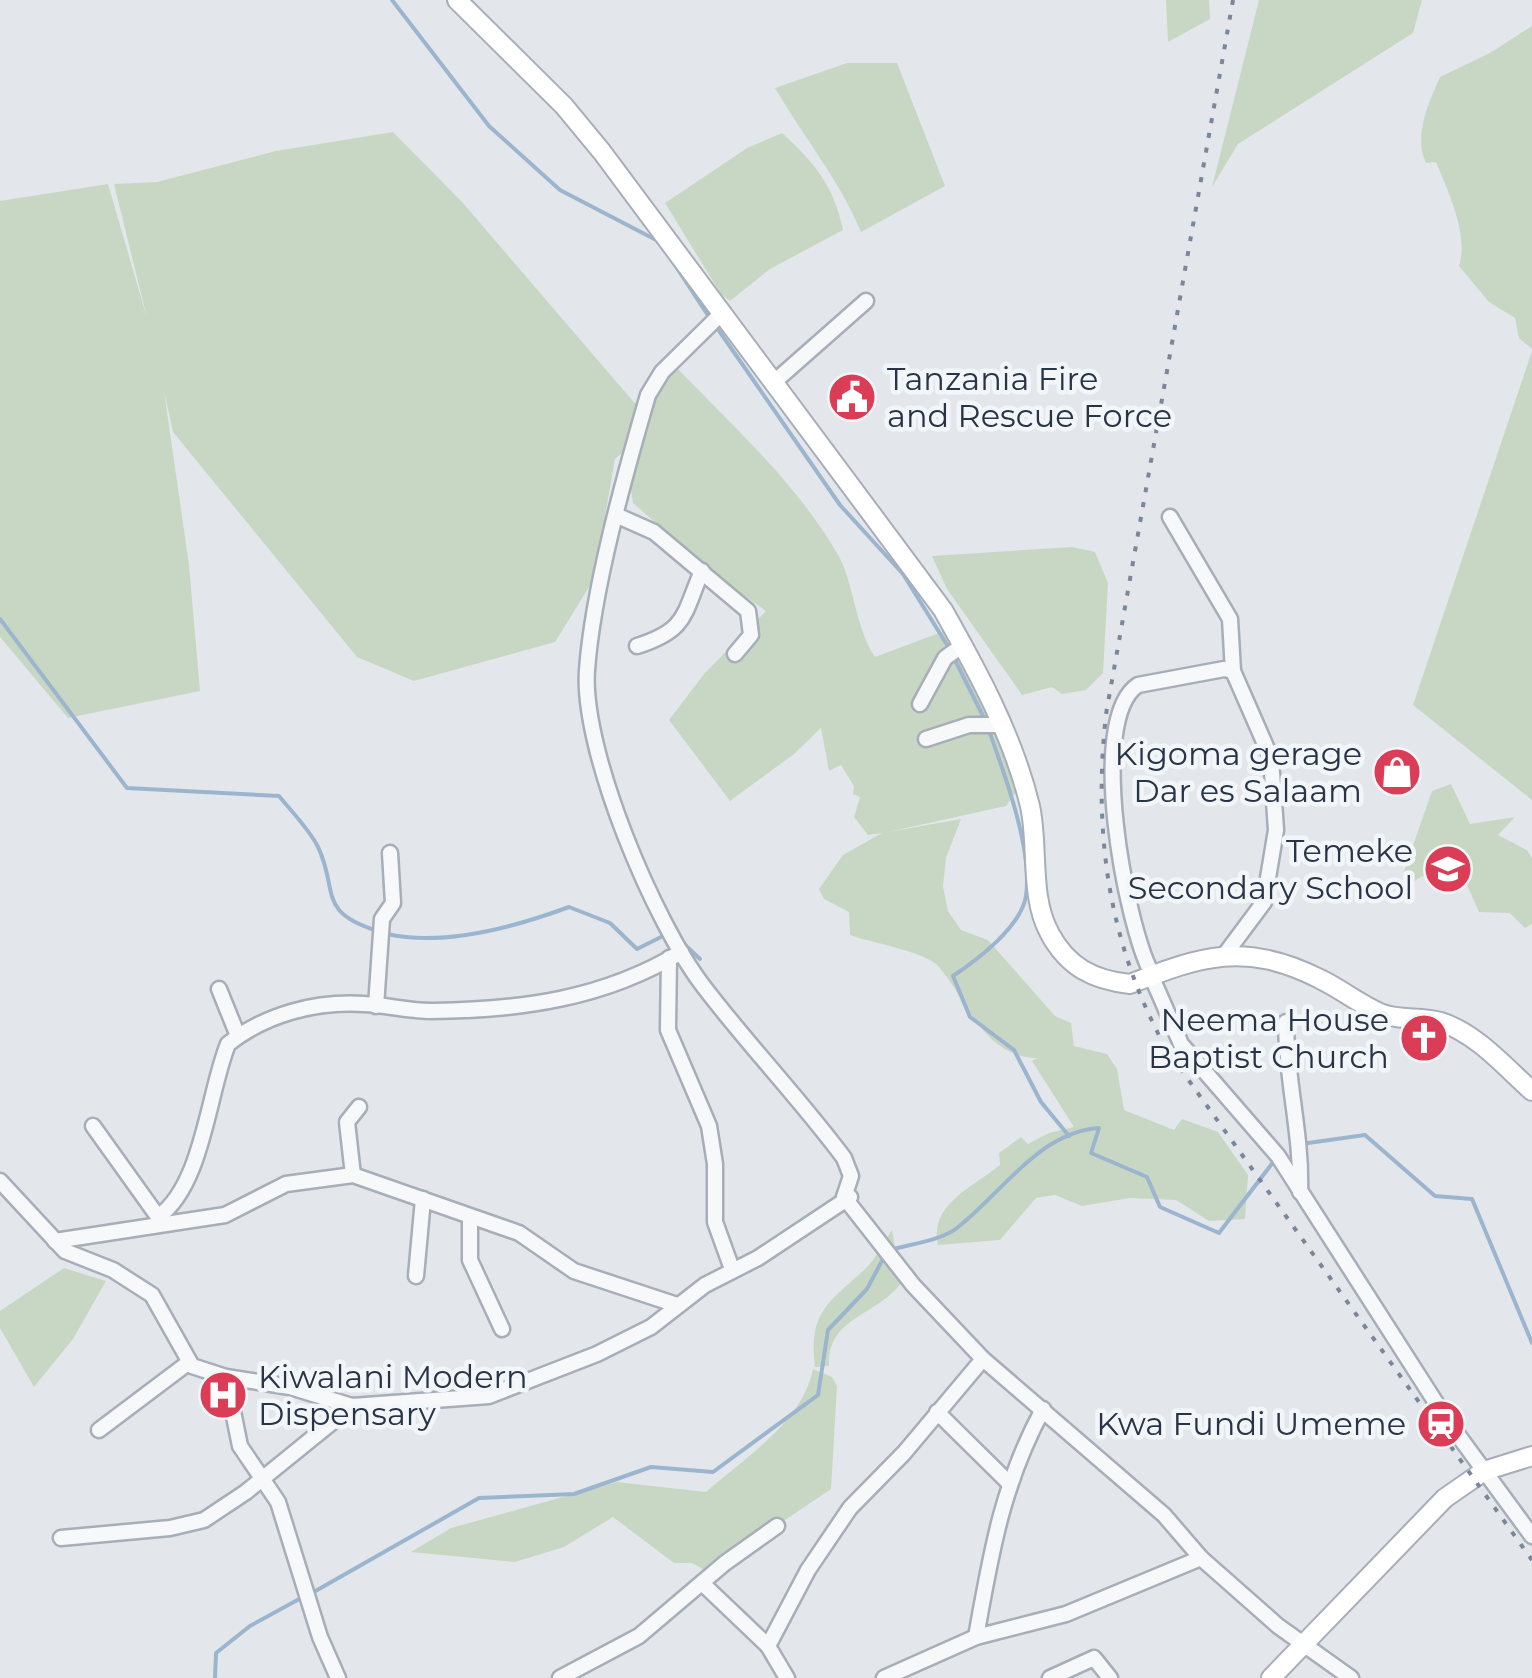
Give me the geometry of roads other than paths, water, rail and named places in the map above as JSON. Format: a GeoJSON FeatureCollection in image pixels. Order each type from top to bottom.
{"type":"FeatureCollection","features":[{"type":"Feature","properties":{"kind":"street"},"geometry":{"type":"LineString","coordinates":[[457,0],[564,106],[922,580],[963,645],[1001,725],[1029,804],[1047,930],[1064,956],[1090,976],[1130,984],[1150,972],[1226,953],[1317,977],[1384,1014],[1447,1025],[1468,1035],[1532,1091]]}},
{"type":"Feature","properties":{"kind":"street"},"geometry":{"type":"LineString","coordinates":[[773,383],[866,300]]}},
{"type":"Feature","properties":{"kind":"street"},"geometry":{"type":"LineString","coordinates":[[722,312],[662,372],[648,395],[599,597],[587,686],[603,763],[675,955],[844,1158],[850,1176],[848,1197],[912,1285],[983,1359],[1164,1516],[1200,1558],[1351,1678]]}},
{"type":"Feature","properties":{"kind":"street"},"geometry":{"type":"LineString","coordinates":[[618,516],[654,532],[748,612],[751,635],[735,654]]}},
{"type":"Feature","properties":{"kind":"street"},"geometry":{"type":"LineString","coordinates":[[1170,517],[1223,601],[1230,620],[1233,670],[1271,758],[1276,830],[1264,902],[1226,953]]}},
{"type":"Feature","properties":{"kind":"street"},"geometry":{"type":"LineString","coordinates":[[637,646],[667,635],[683,621],[702,571]]}},
{"type":"Feature","properties":{"kind":"street"},"geometry":{"type":"LineString","coordinates":[[920,704],[945,658],[963,645]]}},
{"type":"Feature","properties":{"kind":"street"},"geometry":{"type":"LineString","coordinates":[[1233,670],[1138,684],[1121,706],[1114,786],[1115,841],[1136,935],[1181,1044],[1273,1150],[1484,1472],[1532,1536]]}},
{"type":"Feature","properties":{"kind":"street"},"geometry":{"type":"LineString","coordinates":[[926,738],[969,724],[1001,725]]}},
{"type":"Feature","properties":{"kind":"street"},"geometry":{"type":"LineString","coordinates":[[376,1006],[384,914],[393,903],[390,853]]}},
{"type":"Feature","properties":{"kind":"street"},"geometry":{"type":"LineString","coordinates":[[161,1221],[176,1200],[212,1103],[223,1055],[238,1036],[286,1012],[332,1005],[427,1011],[546,1002],[615,986],[675,955]]}},
{"type":"Feature","properties":{"kind":"street"},"geometry":{"type":"LineString","coordinates":[[675,955],[668,1030],[709,1126],[716,1164],[715,1222],[732,1270]]}},
{"type":"Feature","properties":{"kind":"street"},"geometry":{"type":"LineString","coordinates":[[219,988],[238,1036]]}},
{"type":"Feature","properties":{"kind":"street"},"geometry":{"type":"LineString","coordinates":[[1286,1022],[1286,1069],[1302,1144],[1300,1192]]}},
{"type":"Feature","properties":{"kind":"street"},"geometry":{"type":"LineString","coordinates":[[352,1175],[347,1122],[360,1107]]}},
{"type":"Feature","properties":{"kind":"street"},"geometry":{"type":"LineString","coordinates":[[93,1126],[161,1221]]}},
{"type":"Feature","properties":{"kind":"street"},"geometry":{"type":"LineString","coordinates":[[55,1241],[161,1221],[225,1215],[298,1181],[352,1175],[526,1236],[574,1271],[678,1305]]}},
{"type":"Feature","properties":{"kind":"street"},"geometry":{"type":"LineString","coordinates":[[0,1181],[55,1241],[76,1258],[140,1284],[168,1316],[188,1363],[226,1377],[290,1387],[352,1406],[490,1396],[520,1386],[630,1338],[848,1197]]}},
{"type":"Feature","properties":{"kind":"street"},"geometry":{"type":"LineString","coordinates":[[416,1276],[423,1200]]}},
{"type":"Feature","properties":{"kind":"street"},"geometry":{"type":"LineString","coordinates":[[470,1217],[470,1260],[502,1328]]}},
{"type":"Feature","properties":{"kind":"street"},"geometry":{"type":"LineString","coordinates":[[768,1646],[808,1570],[850,1508],[983,1359]]}},
{"type":"Feature","properties":{"kind":"street"},"geometry":{"type":"LineString","coordinates":[[99,1430],[188,1363]]}},
{"type":"Feature","properties":{"kind":"street"},"geometry":{"type":"LineString","coordinates":[[226,1377],[240,1446],[246,1462],[278,1502],[320,1637],[338,1678]]}},
{"type":"Feature","properties":{"kind":"street"},"geometry":{"type":"LineString","coordinates":[[61,1538],[170,1528],[204,1520],[352,1406]]}},
{"type":"Feature","properties":{"kind":"street"},"geometry":{"type":"LineString","coordinates":[[976,1638],[992,1535],[1018,1453],[1043,1408]]}},
{"type":"Feature","properties":{"kind":"street"},"geometry":{"type":"LineString","coordinates":[[937,1412],[1009,1482]]}},
{"type":"Feature","properties":{"kind":"street"},"geometry":{"type":"LineString","coordinates":[[1271,1678],[1400,1540],[1446,1498],[1484,1472],[1532,1456]]}},
{"type":"Feature","properties":{"kind":"street"},"geometry":{"type":"LineString","coordinates":[[560,1678],[639,1636],[778,1526]]}},
{"type":"Feature","properties":{"kind":"street"},"geometry":{"type":"LineString","coordinates":[[884,1678],[976,1638],[1066,1614],[1200,1558]]}},
{"type":"Feature","properties":{"kind":"street"},"geometry":{"type":"LineString","coordinates":[[702,1583],[768,1646],[787,1678]]}},
{"type":"Feature","properties":{"kind":"street"},"geometry":{"type":"LineString","coordinates":[[1050,1678],[1094,1658],[1110,1678]]}},
{"type":"Feature","properties":{"kind":"waterway"},"geometry":{"type":"LineString","coordinates":[[392,0],[489,126],[560,190],[660,242]]}},
{"type":"Feature","properties":{"kind":"waterway"},"geometry":{"type":"LineString","coordinates":[[673,262],[709,317]]}},
{"type":"Feature","properties":{"kind":"waterway"},"geometry":{"type":"LineString","coordinates":[[715,325],[840,505],[903,574],[949,648]]}},
{"type":"Feature","properties":{"kind":"waterway"},"geometry":{"type":"LineString","coordinates":[[0,619],[127,788],[279,796],[318,847],[337,908],[358,924],[378,931]]}},
{"type":"Feature","properties":{"kind":"waterway"},"geometry":{"type":"LineString","coordinates":[[953,656],[985,720]]}},
{"type":"Feature","properties":{"kind":"waterway"},"geometry":{"type":"LineString","coordinates":[[988,728],[1021,834],[1026,896],[1007,931],[953,976],[970,1017],[1014,1050],[1041,1102],[1069,1136]]}},
{"type":"Feature","properties":{"kind":"waterway"},"geometry":{"type":"LineString","coordinates":[[387,934],[432,938],[479,933],[569,907],[610,923],[637,949],[665,935]]}},
{"type":"Feature","properties":{"kind":"waterway"},"geometry":{"type":"LineString","coordinates":[[683,943],[700,959]]}},
{"type":"Feature","properties":{"kind":"waterway"},"geometry":{"type":"LineString","coordinates":[[890,1250],[934,1239],[957,1228],[1022,1166],[1058,1140],[1078,1132],[1099,1128],[1091,1153],[1147,1177],[1160,1207],[1219,1233],[1274,1161]]}},
{"type":"Feature","properties":{"kind":"waterway"},"geometry":{"type":"LineString","coordinates":[[1301,1144],[1365,1135],[1435,1196],[1472,1199],[1532,1343]]}},
{"type":"Feature","properties":{"kind":"waterway"},"geometry":{"type":"LineString","coordinates":[[312,1593],[479,1498],[574,1494],[651,1467],[713,1472],[818,1395],[828,1330],[867,1289],[884,1257]]}},
{"type":"Feature","properties":{"kind":"waterway"},"geometry":{"type":"LineString","coordinates":[[215,1678],[216,1653],[250,1626],[303,1597]]}},
{"type":"Feature","properties":{"kind":"railway"},"geometry":{"type":"LineString","coordinates":[[1233,0],[1106,714],[1102,802],[1110,887],[1131,970],[1167,1050],[1532,1560]]}},
{"type":"Feature","properties":{"kind":"place","name":"Tanzania Fire and Rescue Force"},"geometry":{"type":"Point","coordinates":[852,397]}},
{"type":"Feature","properties":{"kind":"place","name":"Kigoma gerage Dar es Salaam"},"geometry":{"type":"Point","coordinates":[1397,772]}},
{"type":"Feature","properties":{"kind":"place","name":"Temeke Secondary School"},"geometry":{"type":"Point","coordinates":[1448,869]}},
{"type":"Feature","properties":{"kind":"place","name":"Neema House Baptist Church"},"geometry":{"type":"Point","coordinates":[1424,1038]}},
{"type":"Feature","properties":{"kind":"place","name":"Kiwalani Modern Dispensary"},"geometry":{"type":"Point","coordinates":[223,1395]}},
{"type":"Feature","properties":{"kind":"place","name":"Kwa Fundi Umeme"},"geometry":{"type":"Point","coordinates":[1441,1424]}}]}
